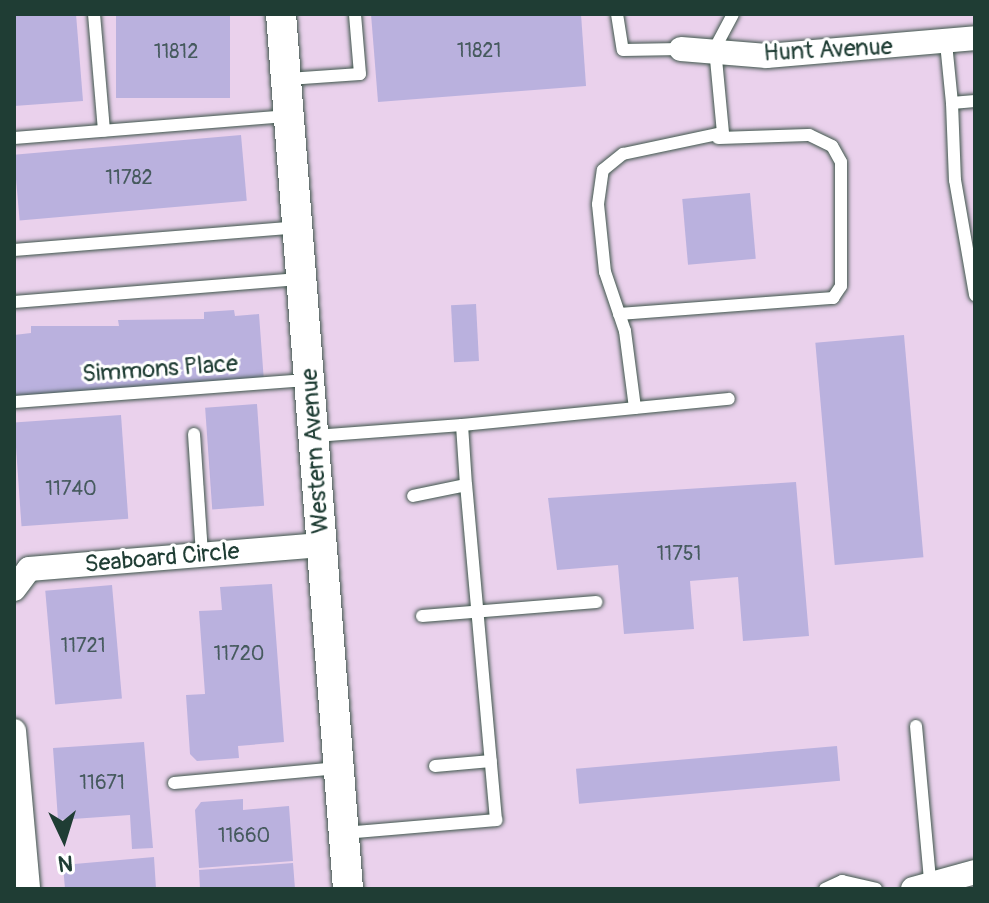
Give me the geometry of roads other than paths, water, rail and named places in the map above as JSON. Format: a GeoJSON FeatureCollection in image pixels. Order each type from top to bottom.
{"type":"FeatureCollection","features":[{"type":"Feature","properties":{"kind":"street","name":"Western Avenue"},"geometry":{"type":"LineString","coordinates":[[281,14],[348,889]]}},
{"type":"Feature","properties":{"kind":"street","name":"Hunt Avenue"},"geometry":{"type":"LineString","coordinates":[[681,49],[715,48],[767,56],[946,43],[975,38]]}},
{"type":"Feature","properties":{"kind":"street","name":"Seaboard Circle"},"geometry":{"type":"LineString","coordinates":[[14,589],[29,569],[321,545]]}},
{"type":"Feature","properties":{"kind":"street"},"geometry":{"type":"LineString","coordinates":[[14,731],[28,889]]}},
{"type":"Feature","properties":{"kind":"lane"},"geometry":{"type":"LineString","coordinates":[[94,14],[104,131]]}},
{"type":"Feature","properties":{"kind":"lane"},"geometry":{"type":"LineString","coordinates":[[286,80],[360,74],[355,14]]}},
{"type":"Feature","properties":{"kind":"lane"},"geometry":{"type":"LineString","coordinates":[[617,14],[623,50],[681,49]]}},
{"type":"Feature","properties":{"kind":"lane"},"geometry":{"type":"LineString","coordinates":[[718,138],[724,129],[715,48],[733,14]]}},
{"type":"Feature","properties":{"kind":"lane"},"geometry":{"type":"LineString","coordinates":[[946,43],[975,295]]}},
{"type":"Feature","properties":{"kind":"lane"},"geometry":{"type":"LineString","coordinates":[[952,103],[975,101]]}},
{"type":"Feature","properties":{"kind":"lane"},"geometry":{"type":"LineString","coordinates":[[14,138],[289,116]]}},
{"type":"Feature","properties":{"kind":"lane"},"geometry":{"type":"LineString","coordinates":[[619,314],[833,298],[841,286],[847,248],[841,162],[832,146],[809,135],[718,138],[623,154],[603,170],[598,204],[605,272],[619,314],[635,408]]}},
{"type":"Feature","properties":{"kind":"lane"},"geometry":{"type":"LineString","coordinates":[[14,250],[297,227]]}},
{"type":"Feature","properties":{"kind":"lane"},"geometry":{"type":"LineString","coordinates":[[14,302],[302,279]]}},
{"type":"Feature","properties":{"kind":"lane","name":"Simmons Place"},"geometry":{"type":"LineString","coordinates":[[14,402],[310,380]]}},
{"type":"Feature","properties":{"kind":"lane"},"geometry":{"type":"LineString","coordinates":[[314,436],[729,399]]}},
{"type":"Feature","properties":{"kind":"lane"},"geometry":{"type":"LineString","coordinates":[[343,833],[496,820],[462,425]]}},
{"type":"Feature","properties":{"kind":"lane"},"geometry":{"type":"LineString","coordinates":[[194,434],[202,555]]}},
{"type":"Feature","properties":{"kind":"lane"},"geometry":{"type":"LineString","coordinates":[[413,496],[466,485]]}},
{"type":"Feature","properties":{"kind":"lane"},"geometry":{"type":"LineString","coordinates":[[422,616],[596,602]]}},
{"type":"Feature","properties":{"kind":"lane"},"geometry":{"type":"LineString","coordinates":[[916,726],[946,881]]}},
{"type":"Feature","properties":{"kind":"lane"},"geometry":{"type":"LineString","coordinates":[[435,766],[491,761]]}},
{"type":"Feature","properties":{"kind":"lane"},"geometry":{"type":"LineString","coordinates":[[174,783],[338,768]]}},
{"type":"Feature","properties":{"kind":"lane"},"geometry":{"type":"LineString","coordinates":[[825,889],[842,881],[876,889]]}}]}
